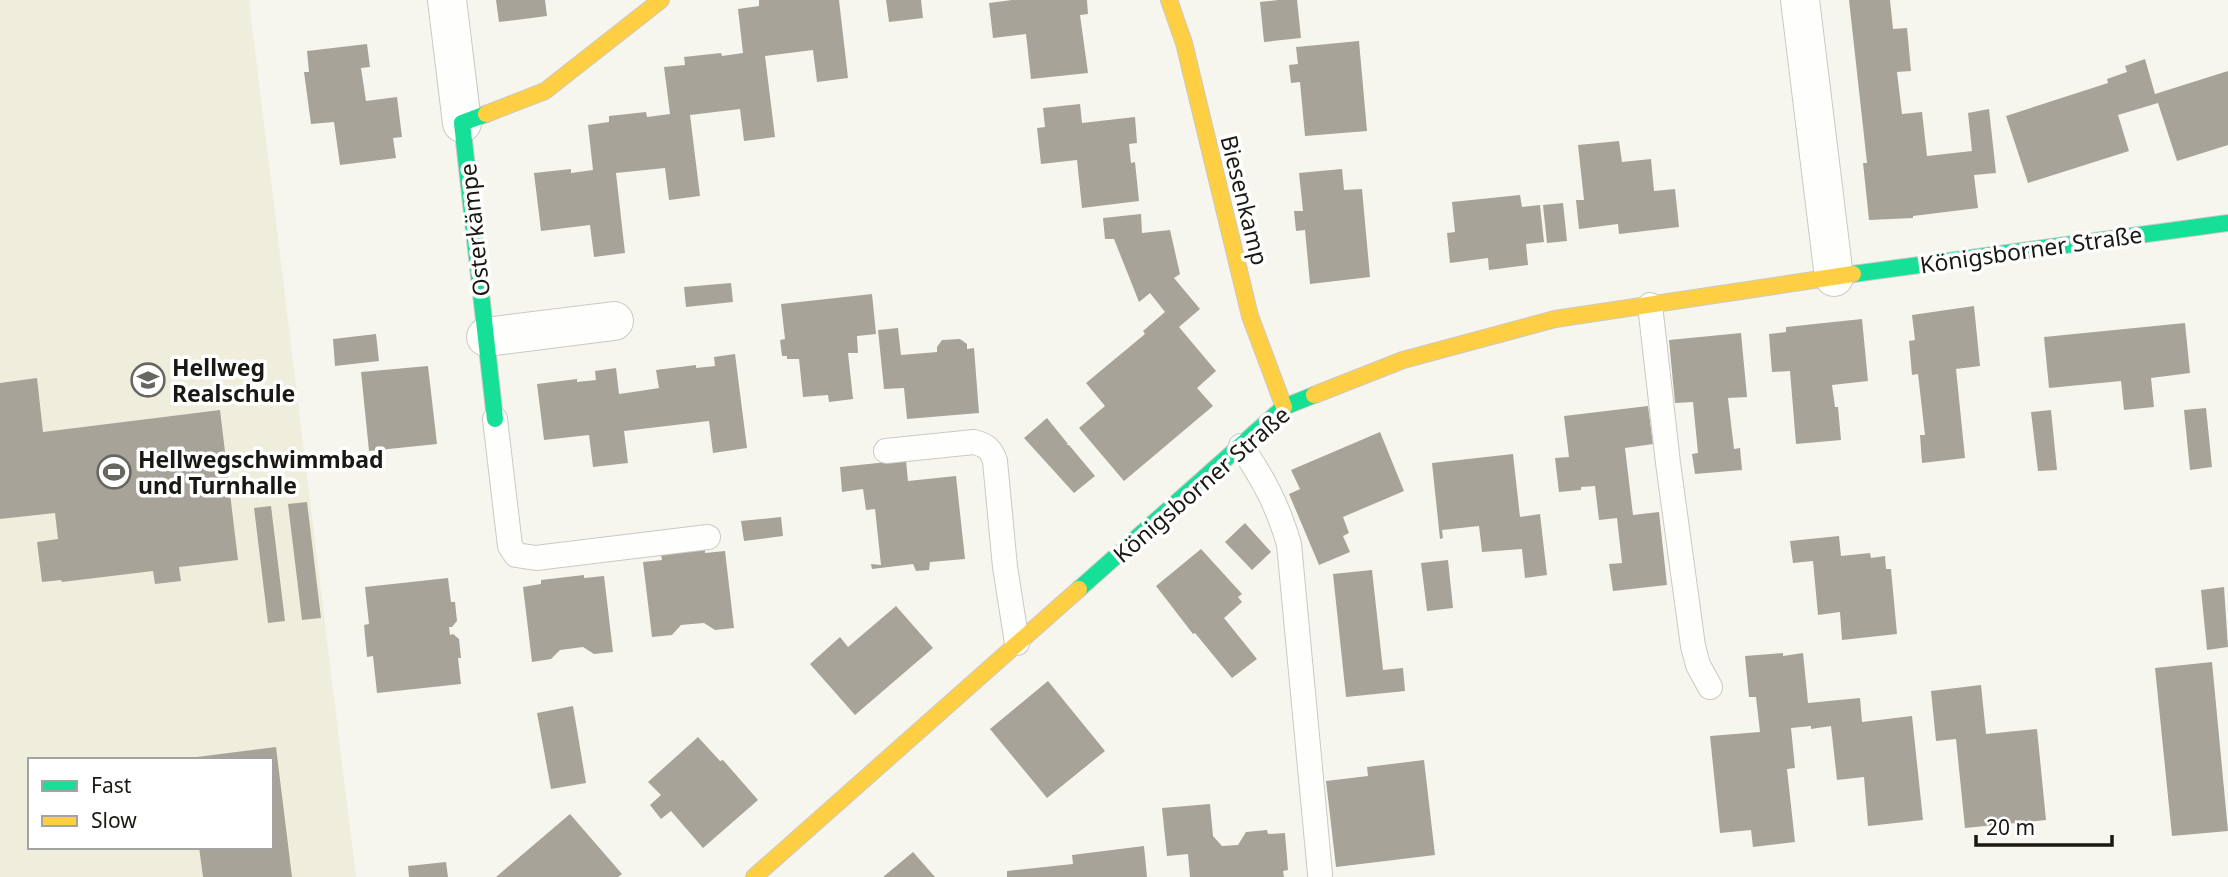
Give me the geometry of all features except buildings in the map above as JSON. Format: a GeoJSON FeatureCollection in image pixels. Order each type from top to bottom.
{"type":"FeatureCollection","features":[{"type":"Feature","properties":{"kind":"street","name":"Osterkämpe"},"geometry":{"type":"LineString","coordinates":[[447,0],[495,419]]}},
{"type":"Feature","properties":{"kind":"street"},"geometry":{"type":"LineString","coordinates":[[462,123],[545,91],[661,0]]}},
{"type":"Feature","properties":{"kind":"street","name":"Biesenkamp"},"geometry":{"type":"LineString","coordinates":[[1169,0],[1184,43],[1250,316],[1284,407]]}},
{"type":"Feature","properties":{"kind":"street"},"geometry":{"type":"LineString","coordinates":[[1800,0],[1834,277]]}},
{"type":"Feature","properties":{"kind":"street","name":"Königsborner Straße"},"geometry":{"type":"LineString","coordinates":[[754,877],[1284,407],[1402,360],[1555,319],[1834,277],[2228,223]]}},
{"type":"Feature","properties":{"kind":"street"},"geometry":{"type":"LineString","coordinates":[[486,337],[614,321]]}},
{"type":"Feature","properties":{"kind":"lane"},"geometry":{"type":"LineString","coordinates":[[1650,305],[1693,646],[1698,666],[1710,687]]}},
{"type":"Feature","properties":{"kind":"lane"},"geometry":{"type":"LineString","coordinates":[[495,419],[510,546],[516,555],[536,558],[708,537]]}},
{"type":"Feature","properties":{"kind":"lane"},"geometry":{"type":"LineString","coordinates":[[886,451],[974,442],[985,445],[992,453],[1017,643]]}},
{"type":"Feature","properties":{"kind":"lane"},"geometry":{"type":"LineString","coordinates":[[1241,446],[1264,480],[1289,544],[1320,874]]}},
{"type":"Feature","properties":{"kind":"shaded area","name":"Hellweg Realschule"},"geometry":{"type":"Polygon","coordinates":[[[0,0],[249,0],[356,877],[0,877],[0,0]]]}},
{"type":"Feature","properties":{"kind":"traffic: fast"},"geometry":{"type":"LineString","coordinates":[[486,114],[462,123],[495,419]]}},
{"type":"Feature","properties":{"kind":"traffic: fast"},"geometry":{"type":"LineString","coordinates":[[1853,274],[2228,223]]}},
{"type":"Feature","properties":{"kind":"traffic: fast"},"geometry":{"type":"LineString","coordinates":[[1079,589],[1284,407],[1314,395]]}},
{"type":"Feature","properties":{"kind":"traffic: slow"},"geometry":{"type":"LineString","coordinates":[[486,114],[545,91],[661,0]]}},
{"type":"Feature","properties":{"kind":"traffic: slow"},"geometry":{"type":"LineString","coordinates":[[1169,0],[1184,43],[1250,316],[1284,407]]}},
{"type":"Feature","properties":{"kind":"traffic: slow"},"geometry":{"type":"LineString","coordinates":[[1314,395],[1403,360],[1555,319],[1853,274]]}},
{"type":"Feature","properties":{"kind":"traffic: slow"},"geometry":{"type":"LineString","coordinates":[[754,877],[1079,589]]}},
{"type":"Feature","properties":{"kind":"place","name":"Hellweg Realschule"},"geometry":{"type":"Point","coordinates":[148,380]}},
{"type":"Feature","properties":{"kind":"place","name":"Hellwegschwimmbad und Turnhalle"},"geometry":{"type":"Point","coordinates":[114,472]}}]}
